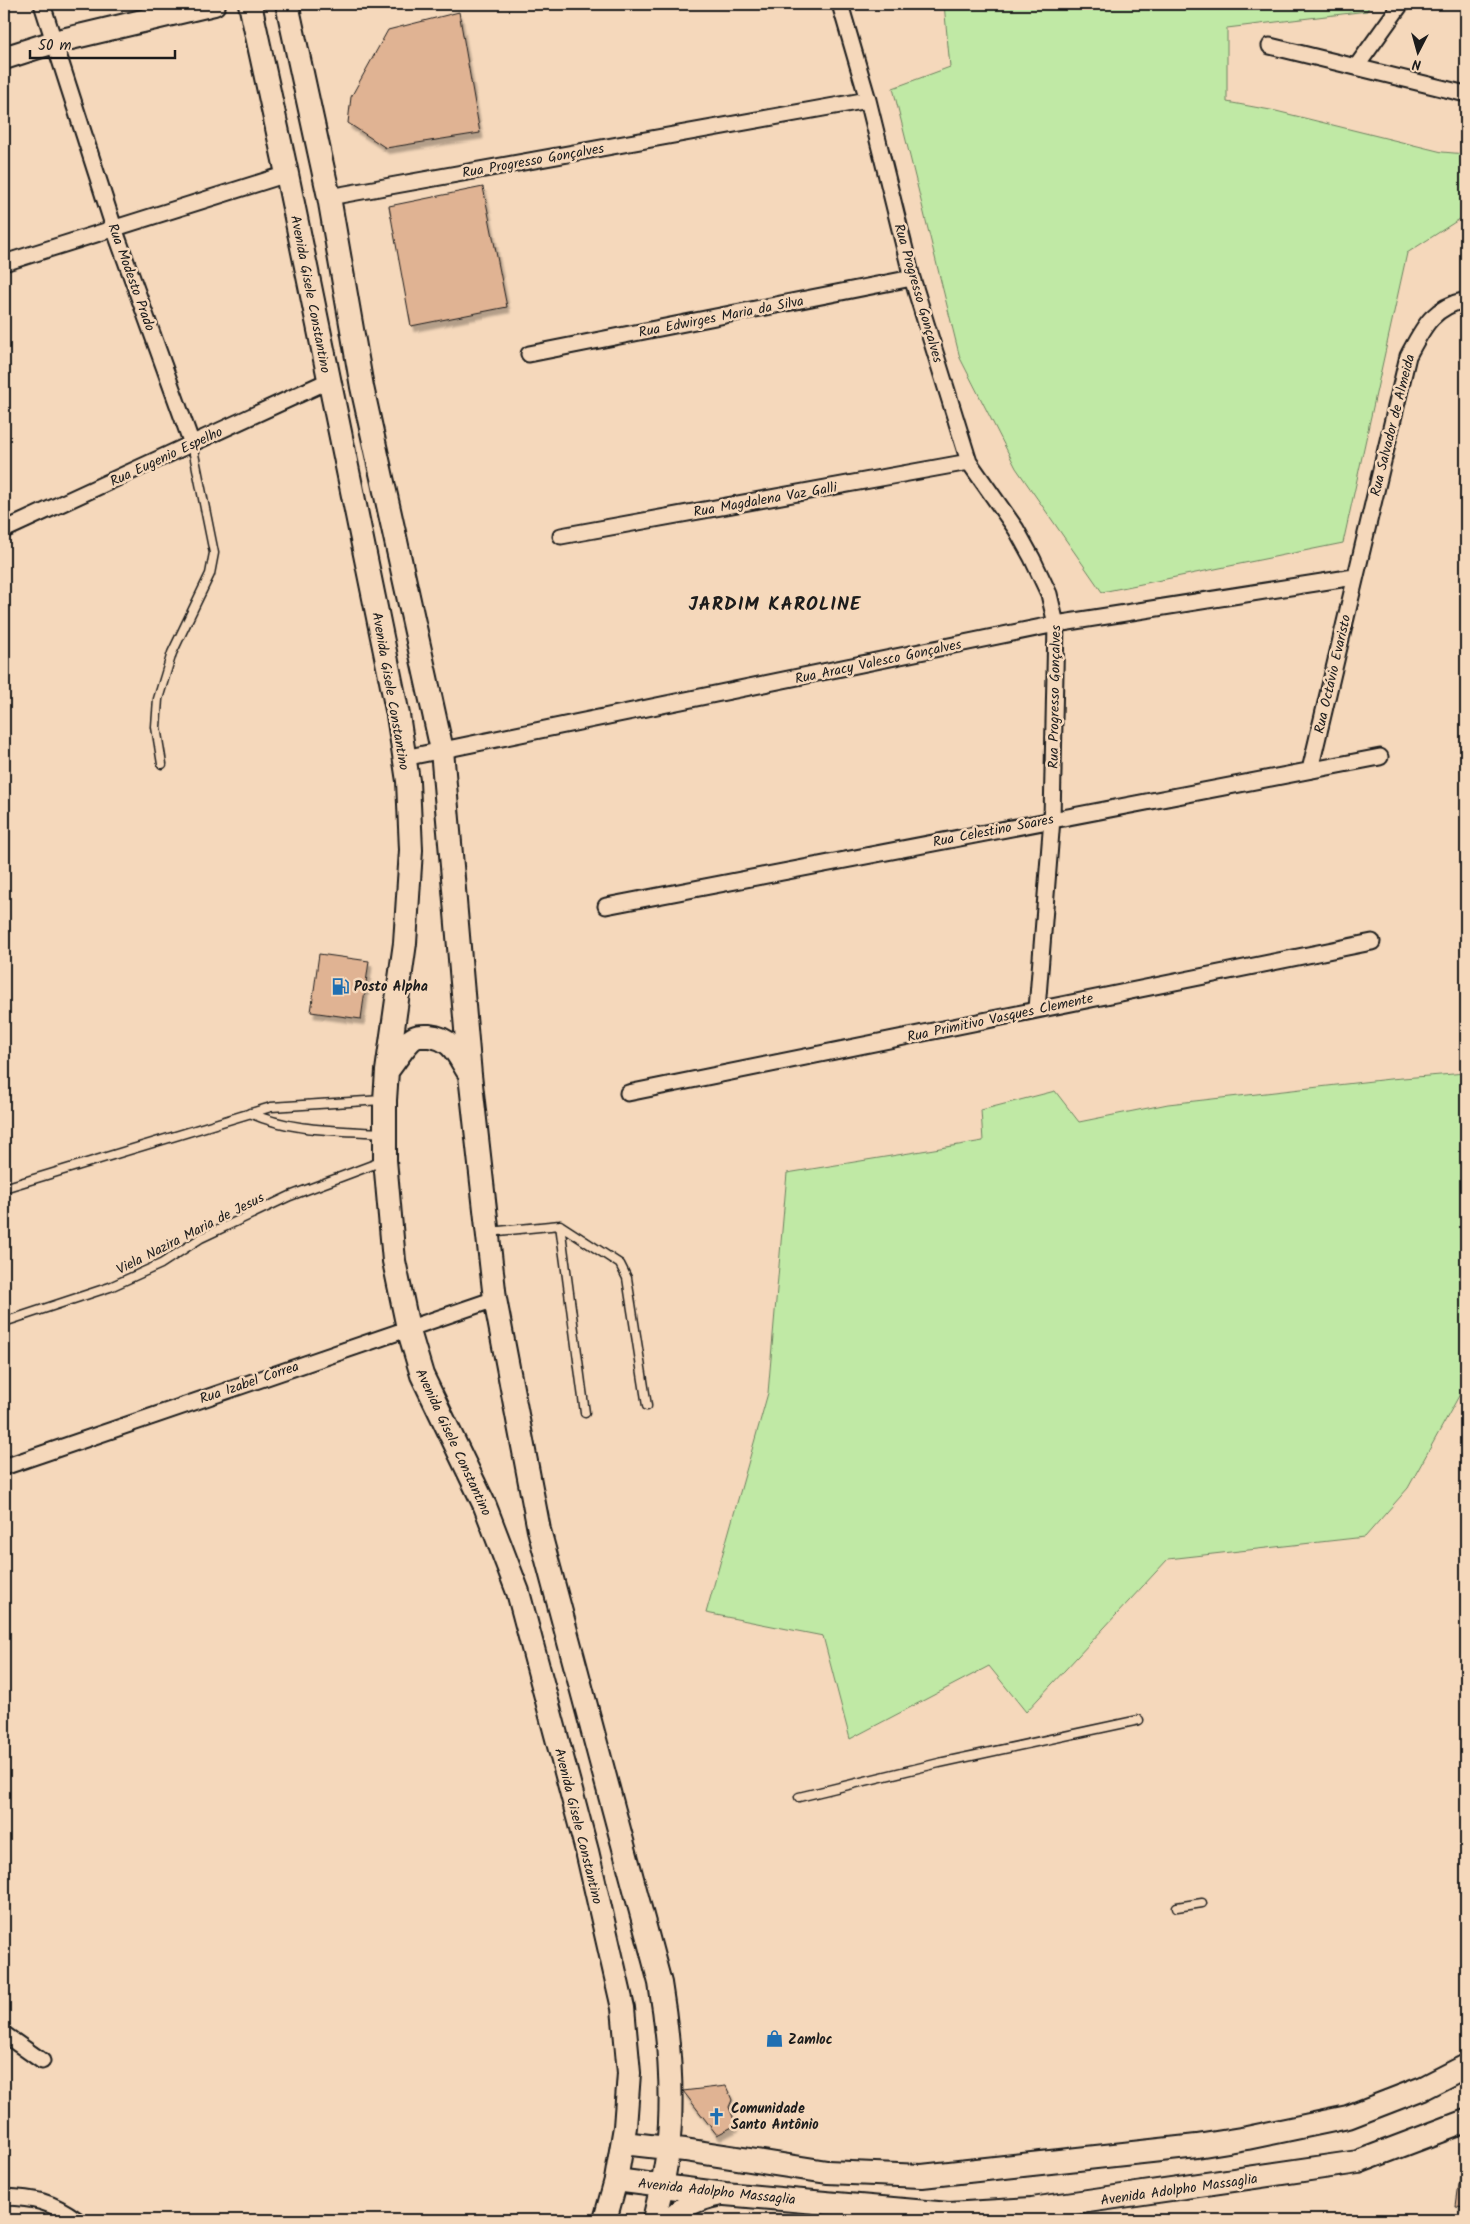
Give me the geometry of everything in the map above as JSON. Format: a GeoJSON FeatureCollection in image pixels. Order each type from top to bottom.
{"type":"FeatureCollection","features":[{"type":"Feature","properties":{"kind":"main road"},"geometry":{"type":"LineString","coordinates":[[4,58],[54,42],[214,4]]}},
{"type":"Feature","properties":{"kind":"main road","name":"Avenida Gisele Constantino"},"geometry":{"type":"LineString","coordinates":[[250,4],[287,174],[398,715],[408,781],[411,850],[404,943],[385,1100],[385,1160],[394,1261],[408,1328],[422,1375],[485,1506],[518,1592],[587,1851],[623,2008],[629,2073],[623,2144],[605,2220]]}},
{"type":"Feature","properties":{"kind":"main road"},"geometry":{"type":"LineString","coordinates":[[287,4],[329,197],[362,387],[442,750],[470,1075],[495,1299],[538,1530],[660,1983],[667,2024],[670,2082],[668,2148],[654,2220]]}},
{"type":"Feature","properties":{"kind":"main road"},"geometry":{"type":"LineString","coordinates":[[387,1071],[411,1041],[421,1035],[439,1037],[452,1045],[470,1075]]}},
{"type":"Feature","properties":{"kind":"main road"},"geometry":{"type":"LineString","coordinates":[[623,2144],[668,2148],[827,2172],[922,2176],[1197,2146],[1275,2132],[1348,2117],[1423,2088],[1466,2066]]}},
{"type":"Feature","properties":{"kind":"main road","name":"Avenida Adolpho Massaglia"},"geometry":{"type":"LineString","coordinates":[[616,2180],[725,2194],[949,2214],[1032,2209],[1358,2162],[1466,2121]]}},
{"type":"Feature","properties":{"kind":"main road"},"geometry":{"type":"LineString","coordinates":[[671,2220],[686,2206],[702,2198],[725,2194]]}},
{"type":"Feature","properties":{"kind":"street","name":"Rua Modesto Prado"},"geometry":{"type":"LineString","coordinates":[[42,4],[114,228],[192,444]]}},
{"type":"Feature","properties":{"kind":"street"},"geometry":{"type":"LineString","coordinates":[[840,4],[868,100]]}},
{"type":"Feature","properties":{"kind":"street"},"geometry":{"type":"LineString","coordinates":[[1356,67],[1401,4]]}},
{"type":"Feature","properties":{"kind":"street"},"geometry":{"type":"LineString","coordinates":[[1270,46],[1466,94]]}},
{"type":"Feature","properties":{"kind":"street","name":"Rua Progresso Gonçalves"},"geometry":{"type":"LineString","coordinates":[[329,197],[868,100],[912,278],[969,462],[1016,530],[1032,558],[1049,594],[1056,624],[1052,819],[1037,1009]]}},
{"type":"Feature","properties":{"kind":"street"},"geometry":{"type":"LineString","coordinates":[[4,263],[287,174]]}},
{"type":"Feature","properties":{"kind":"street","name":"Rua Edwirges Maria da Silva"},"geometry":{"type":"LineString","coordinates":[[529,354],[912,278]]}},
{"type":"Feature","properties":{"kind":"street","name":"Rua Salvador de Almeida"},"geometry":{"type":"LineString","coordinates":[[1354,577],[1408,356],[1428,321],[1452,303],[1466,300]]}},
{"type":"Feature","properties":{"kind":"street","name":"Rua Eugenio Espelho"},"geometry":{"type":"LineString","coordinates":[[4,530],[328,381]]}},
{"type":"Feature","properties":{"kind":"street","name":"Rua Magdalena Vaz Galli"},"geometry":{"type":"LineString","coordinates":[[561,536],[969,462]]}},
{"type":"Feature","properties":{"kind":"street","name":"Rua Aracy Valesco Gonçalves"},"geometry":{"type":"LineString","coordinates":[[404,758],[1056,624],[1354,577]]}},
{"type":"Feature","properties":{"kind":"street","name":"Rua Octávio Evaristo"},"geometry":{"type":"LineString","coordinates":[[1310,770],[1354,577]]}},
{"type":"Feature","properties":{"kind":"street","name":"Rua Celestino Soares"},"geometry":{"type":"LineString","coordinates":[[606,906],[1380,757]]}},
{"type":"Feature","properties":{"kind":"street","name":"Rua Primitivo Vasques Clemente"},"geometry":{"type":"LineString","coordinates":[[628,1093],[1372,942]]}},
{"type":"Feature","properties":{"kind":"street","name":"Rua Izabel Correa"},"geometry":{"type":"LineString","coordinates":[[4,1467],[495,1299]]}},
{"type":"Feature","properties":{"kind":"street"},"geometry":{"type":"LineString","coordinates":[[4,2034],[42,2061]]}},
{"type":"Feature","properties":{"kind":"street"},"geometry":{"type":"LineString","coordinates":[[4,2197],[35,2198],[65,2212],[76,2220]]}},
{"type":"Feature","properties":{"kind":"lane","name":"Rua Modesto Prado"},"geometry":{"type":"LineString","coordinates":[[162,764],[156,727],[158,699],[172,653],[210,574],[214,553],[192,444]]}},
{"type":"Feature","properties":{"kind":"lane"},"geometry":{"type":"LineString","coordinates":[[4,1188],[271,1107],[385,1100]]}},
{"type":"Feature","properties":{"kind":"lane"},"geometry":{"type":"LineString","coordinates":[[250,1113],[271,1122],[307,1128],[385,1134]]}},
{"type":"Feature","properties":{"kind":"lane","name":"Viela Nazira Maria de Jesus"},"geometry":{"type":"LineString","coordinates":[[4,1322],[110,1288],[161,1264],[201,1238],[290,1196],[385,1160]]}},
{"type":"Feature","properties":{"kind":"lane"},"geometry":{"type":"LineString","coordinates":[[560,1225],[585,1413]]}},
{"type":"Feature","properties":{"kind":"lane"},"geometry":{"type":"LineString","coordinates":[[488,1232],[560,1225],[620,1264],[627,1278],[647,1406]]}},
{"type":"Feature","properties":{"kind":"lane"},"geometry":{"type":"LineString","coordinates":[[799,1797],[939,1763],[1139,1720]]}},
{"type":"Feature","properties":{"kind":"lane"},"geometry":{"type":"LineString","coordinates":[[1178,1907],[1202,1903]]}},
{"type":"Feature","properties":{"kind":"green space"},"geometry":{"type":"Polygon","coordinates":[[[944,4],[1370,4],[1367,11],[1227,28],[1227,102],[1276,111],[1442,152],[1466,154],[1466,215],[1407,253],[1343,543],[1102,592],[1016,468],[960,358],[893,88],[950,67],[944,4]]]}},
{"type":"Feature","properties":{"kind":"green space"},"geometry":{"type":"Polygon","coordinates":[[[1466,1073],[1466,1390],[1460,1394],[1408,1488],[1365,1537],[1168,1559],[1026,1712],[989,1666],[850,1739],[823,1636],[706,1613],[768,1393],[787,1173],[983,1141],[981,1110],[1055,1091],[1079,1122],[1168,1104],[1390,1079],[1466,1073]]]}},
{"type":"Feature","properties":{"kind":"building"},"geometry":{"type":"Polygon","coordinates":[[[459,12],[480,133],[386,148],[348,123],[351,97],[388,30],[459,12]]]}},
{"type":"Feature","properties":{"kind":"building"},"geometry":{"type":"Polygon","coordinates":[[[483,187],[507,307],[411,326],[389,206],[483,187]]]}},
{"type":"Feature","properties":{"kind":"building","name":"Posto Alpha"},"geometry":{"type":"Polygon","coordinates":[[[319,954],[369,961],[361,1019],[311,1012],[319,954]]]}},
{"type":"Feature","properties":{"kind":"building","name":"Comunidade Santo Antônio"},"geometry":{"type":"Polygon","coordinates":[[[726,2086],[732,2100],[729,2107],[736,2125],[717,2135],[683,2091],[726,2086]]]}},
{"type":"Feature","properties":{"kind":"building"},"geometry":{"type":"Polygon","coordinates":[[[1462,2162],[1466,2162],[1466,2207],[1456,2206],[1462,2162]]]}},
{"type":"Feature","properties":{"kind":"place","name":"Posto Alpha"},"geometry":{"type":"Point","coordinates":[340,986]}},
{"type":"Feature","properties":{"kind":"place","name":"Zamloc"},"geometry":{"type":"Point","coordinates":[774,2039]}},
{"type":"Feature","properties":{"kind":"place","name":"Comunidade Santo Antônio"},"geometry":{"type":"Point","coordinates":[717,2116]}},
{"type":"Feature","properties":{"kind":"district","name":"JARDIM KAROLINE"},"geometry":{"type":"Point","coordinates":[775,603]}}]}
